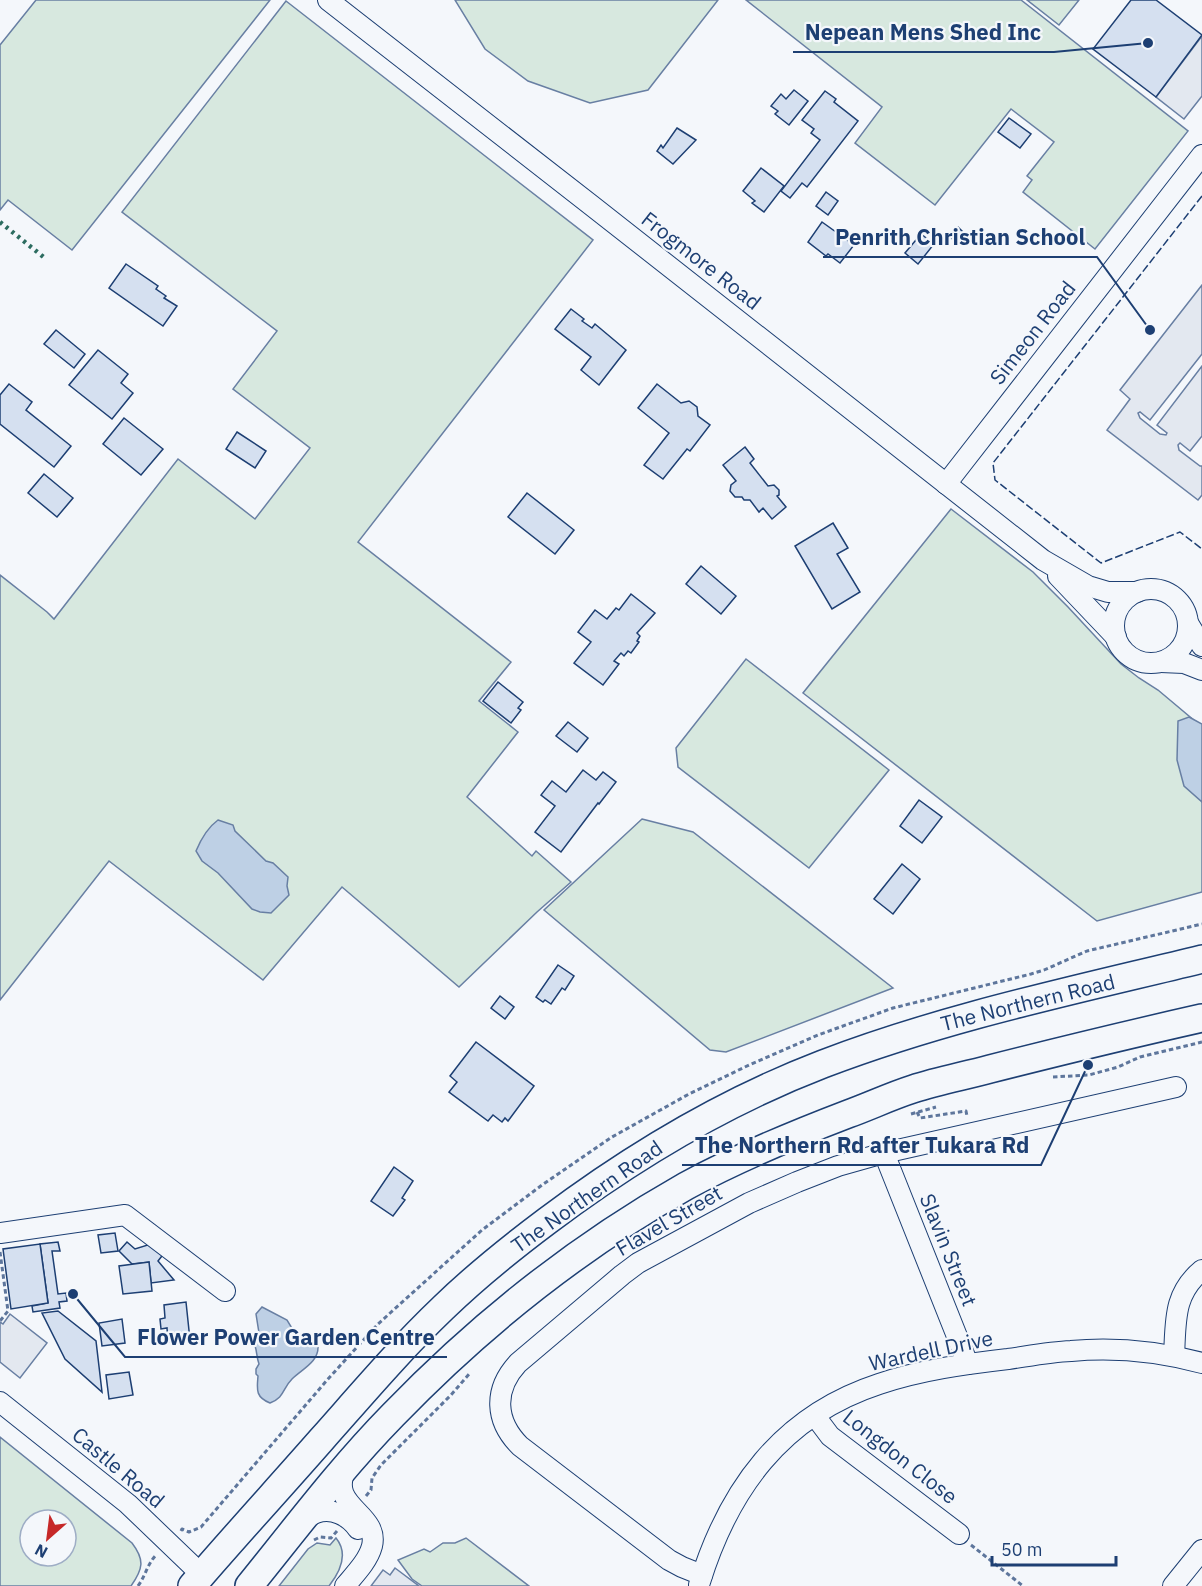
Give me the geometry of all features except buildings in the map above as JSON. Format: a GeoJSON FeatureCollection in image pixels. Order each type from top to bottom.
{"type":"FeatureCollection","features":[{"type":"Feature","properties":{"kind":"highway","name":"The Northern Road"},"geometry":{"type":"LineString","coordinates":[[197,1580],[384,1369],[444,1307],[526,1237],[650,1149],[736,1102],[820,1065],[882,1042],[991,1010],[1202,959]]}},
{"type":"Feature","properties":{"kind":"highway","name":"The Northern Road"},"geometry":{"type":"LineString","coordinates":[[249,1586],[306,1532],[350,1461],[392,1415],[497,1318],[635,1216],[688,1185],[753,1154],[819,1125],[912,1090],[1066,1049],[1202,1018]]}},
{"type":"Feature","properties":{"kind":"street","name":"Frogmore Road"},"geometry":{"type":"LineString","coordinates":[[328,0],[1043,560],[1116,637]]}},
{"type":"Feature","properties":{"kind":"street","name":"Simeon Road"},"geometry":{"type":"LineString","coordinates":[[946,484],[1202,155]]}},
{"type":"Feature","properties":{"kind":"street","name":"Frogmore Road"},"geometry":{"type":"LineString","coordinates":[[1043,560],[1089,586],[1108,592],[1137,592]]}},
{"type":"Feature","properties":{"kind":"street"},"geometry":{"type":"LineString","coordinates":[[1202,646],[1188,623],[1183,607],[1171,595],[1163,591],[1137,592],[1123,602],[1118,610],[1114,628],[1116,637],[1133,658],[1150,663],[1184,663],[1202,670]]}},
{"type":"Feature","properties":{"kind":"street"},"geometry":{"type":"LineString","coordinates":[[1160,662],[1176,654],[1182,647],[1186,639],[1188,623]]}},
{"type":"Feature","properties":{"kind":"street","name":"Flavel Street"},"geometry":{"type":"LineString","coordinates":[[701,1580],[669,1560],[520,1446],[507,1431],[501,1413],[501,1395],[505,1381],[518,1363],[622,1275],[652,1255],[749,1203],[797,1182],[838,1166],[884,1153],[1176,1087]]}},
{"type":"Feature","properties":{"kind":"street","name":"Slavin Street"},"geometry":{"type":"LineString","coordinates":[[884,1153],[968,1364]]}},
{"type":"Feature","properties":{"kind":"street"},"geometry":{"type":"LineString","coordinates":[[0,1233],[125,1215],[225,1291]]}},
{"type":"Feature","properties":{"kind":"street"},"geometry":{"type":"LineString","coordinates":[[1174,1356],[1179,1302],[1184,1289],[1202,1270]]}},
{"type":"Feature","properties":{"kind":"street","name":"Wardell Drive"},"geometry":{"type":"LineString","coordinates":[[701,1580],[721,1526],[744,1485],[760,1464],[793,1431],[845,1398],[878,1384],[968,1364],[1083,1350],[1174,1356],[1202,1363]]}},
{"type":"Feature","properties":{"kind":"street","name":"Castle Road"},"geometry":{"type":"LineString","coordinates":[[0,1402],[128,1504],[197,1580]]}},
{"type":"Feature","properties":{"kind":"street","name":"Longdon Close"},"geometry":{"type":"LineString","coordinates":[[815,1416],[830,1436],[959,1534]]}},
{"type":"Feature","properties":{"kind":"street"},"geometry":{"type":"LineString","coordinates":[[345,1586],[367,1557],[373,1535],[369,1525],[351,1507],[342,1489],[344,1472],[350,1461]]}},
{"type":"Feature","properties":{"kind":"street"},"geometry":{"type":"LineString","coordinates":[[306,1532],[316,1513],[336,1512],[346,1516],[356,1525],[362,1535],[361,1566]]}},
{"type":"Feature","properties":{"kind":"street"},"geometry":{"type":"LineString","coordinates":[[1173,1586],[1202,1550]]}},
{"type":"Feature","properties":{"kind":"path"},"geometry":{"type":"LineString","coordinates":[[0,1252],[8,1311],[0,1321]]}},
{"type":"Feature","properties":{"kind":"path"},"geometry":{"type":"LineString","coordinates":[[306,1532],[331,1538],[338,1530]]}},
{"type":"Feature","properties":{"kind":"path"},"geometry":{"type":"LineString","coordinates":[[959,1534],[980,1554],[1023,1586]]}},
{"type":"Feature","properties":{"kind":"path"},"geometry":{"type":"LineString","coordinates":[[138,1586],[153,1558]]}},
{"type":"Feature","properties":{"kind":"shaded area"},"geometry":{"type":"Polygon","coordinates":[[[36,0],[270,0],[72,250],[8,200],[0,210],[0,45],[36,0]]]}},
{"type":"Feature","properties":{"kind":"shaded area"},"geometry":{"type":"Polygon","coordinates":[[[455,0],[718,0],[648,90],[590,103],[528,81],[485,49],[455,0]]]}},
{"type":"Feature","properties":{"kind":"shaded area"},"geometry":{"type":"Polygon","coordinates":[[[746,0],[1021,0],[1188,131],[1095,249],[1023,192],[1032,180],[1027,176],[1054,142],[1011,109],[935,205],[855,143],[882,107],[746,0]]]}},
{"type":"Feature","properties":{"kind":"shaded area"},"geometry":{"type":"Polygon","coordinates":[[[1027,0],[1079,0],[1059,25],[1027,0]]]}},
{"type":"Feature","properties":{"kind":"shaded area"},"geometry":{"type":"Polygon","coordinates":[[[286,1],[593,240],[358,542],[511,662],[479,701],[518,732],[467,797],[532,856],[536,851],[571,882],[459,987],[342,887],[263,980],[109,861],[0,1000],[0,575],[54,619],[178,459],[255,519],[310,448],[233,389],[277,331],[122,212],[286,1]]]}},
{"type":"Feature","properties":{"kind":"shaded area"},"geometry":{"type":"Polygon","coordinates":[[[1202,36],[1202,96],[1184,119],[1156,97],[1202,36]]]}},
{"type":"Feature","properties":{"kind":"shaded area"},"geometry":{"type":"Polygon","coordinates":[[[1202,285],[1202,354],[1150,420],[1140,412],[1138,413],[1140,418],[1160,434],[1166,435],[1167,433],[1157,425],[1202,366],[1202,436],[1190,451],[1180,443],[1178,445],[1179,450],[1202,466],[1202,495],[1198,500],[1107,430],[1130,399],[1120,390],[1202,285]]]}},
{"type":"Feature","properties":{"kind":"shaded area"},"geometry":{"type":"Polygon","coordinates":[[[951,509],[1033,572],[1121,664],[1158,690],[1202,727],[1202,892],[1097,921],[803,693],[951,509]]]}},
{"type":"Feature","properties":{"kind":"shaded area"},"geometry":{"type":"Polygon","coordinates":[[[746,659],[889,770],[809,868],[678,767],[676,748],[746,659]]]}},
{"type":"Feature","properties":{"kind":"shaded area"},"geometry":{"type":"Polygon","coordinates":[[[642,819],[693,832],[893,988],[726,1052],[710,1050],[544,910],[642,819]]]}},
{"type":"Feature","properties":{"kind":"shaded area"},"geometry":{"type":"Polygon","coordinates":[[[10,1314],[47,1343],[20,1378],[0,1362],[0,1322],[3,1324],[10,1314]]]}},
{"type":"Feature","properties":{"kind":"shaded area"},"geometry":{"type":"Polygon","coordinates":[[[0,1437],[132,1543],[139,1554],[141,1564],[131,1586],[0,1586],[0,1437]]]}},
{"type":"Feature","properties":{"kind":"shaded area"},"geometry":{"type":"Polygon","coordinates":[[[336,1538],[342,1550],[342,1563],[329,1586],[279,1586],[308,1549],[317,1543],[330,1545],[336,1538]]]}},
{"type":"Feature","properties":{"kind":"shaded area"},"geometry":{"type":"Polygon","coordinates":[[[466,1538],[529,1586],[422,1586],[412,1579],[398,1560],[424,1549],[430,1552],[443,1543],[455,1543],[466,1538]]]}},
{"type":"Feature","properties":{"kind":"shaded area"},"geometry":{"type":"Polygon","coordinates":[[[395,1568],[419,1586],[371,1586],[383,1570],[390,1575],[395,1568]]]}},
{"type":"Feature","properties":{"kind":"water"},"geometry":{"type":"Polygon","coordinates":[[[1189,717],[1202,724],[1202,802],[1184,786],[1177,760],[1178,721],[1189,717]]]}},
{"type":"Feature","properties":{"kind":"water"},"geometry":{"type":"Polygon","coordinates":[[[218,820],[233,825],[235,831],[266,861],[273,863],[288,877],[289,895],[271,913],[252,909],[218,873],[202,861],[196,851],[205,834],[218,820]]]}},
{"type":"Feature","properties":{"kind":"water"},"geometry":{"type":"Polygon","coordinates":[[[262,1307],[287,1320],[293,1330],[312,1340],[318,1346],[318,1352],[313,1361],[292,1379],[278,1398],[270,1403],[259,1395],[257,1389],[256,1369],[259,1364],[254,1344],[259,1333],[256,1314],[262,1307]]]}},
{"type":"Feature","properties":{"kind":"hedge"},"geometry":{"type":"LineString","coordinates":[[0,222],[46,259]]}},
{"type":"Feature","properties":{"kind":"fence"},"geometry":{"type":"LineString","coordinates":[[1202,196],[993,463],[995,480],[1101,563],[1180,532],[1202,549]]}},
{"type":"Feature","properties":{"kind":"place","name":"Nepean Mens Shed Inc"},"geometry":{"type":"Point","coordinates":[1148,43]}},
{"type":"Feature","properties":{"kind":"place","name":"Penrith Christian School"},"geometry":{"type":"Point","coordinates":[1150,330]}},
{"type":"Feature","properties":{"kind":"place","name":"The Northern Rd after Tukara Rd"},"geometry":{"type":"Point","coordinates":[1088,1065]}},
{"type":"Feature","properties":{"kind":"place","name":"Flower Power Garden Centre"},"geometry":{"type":"Point","coordinates":[73,1294]}}]}
